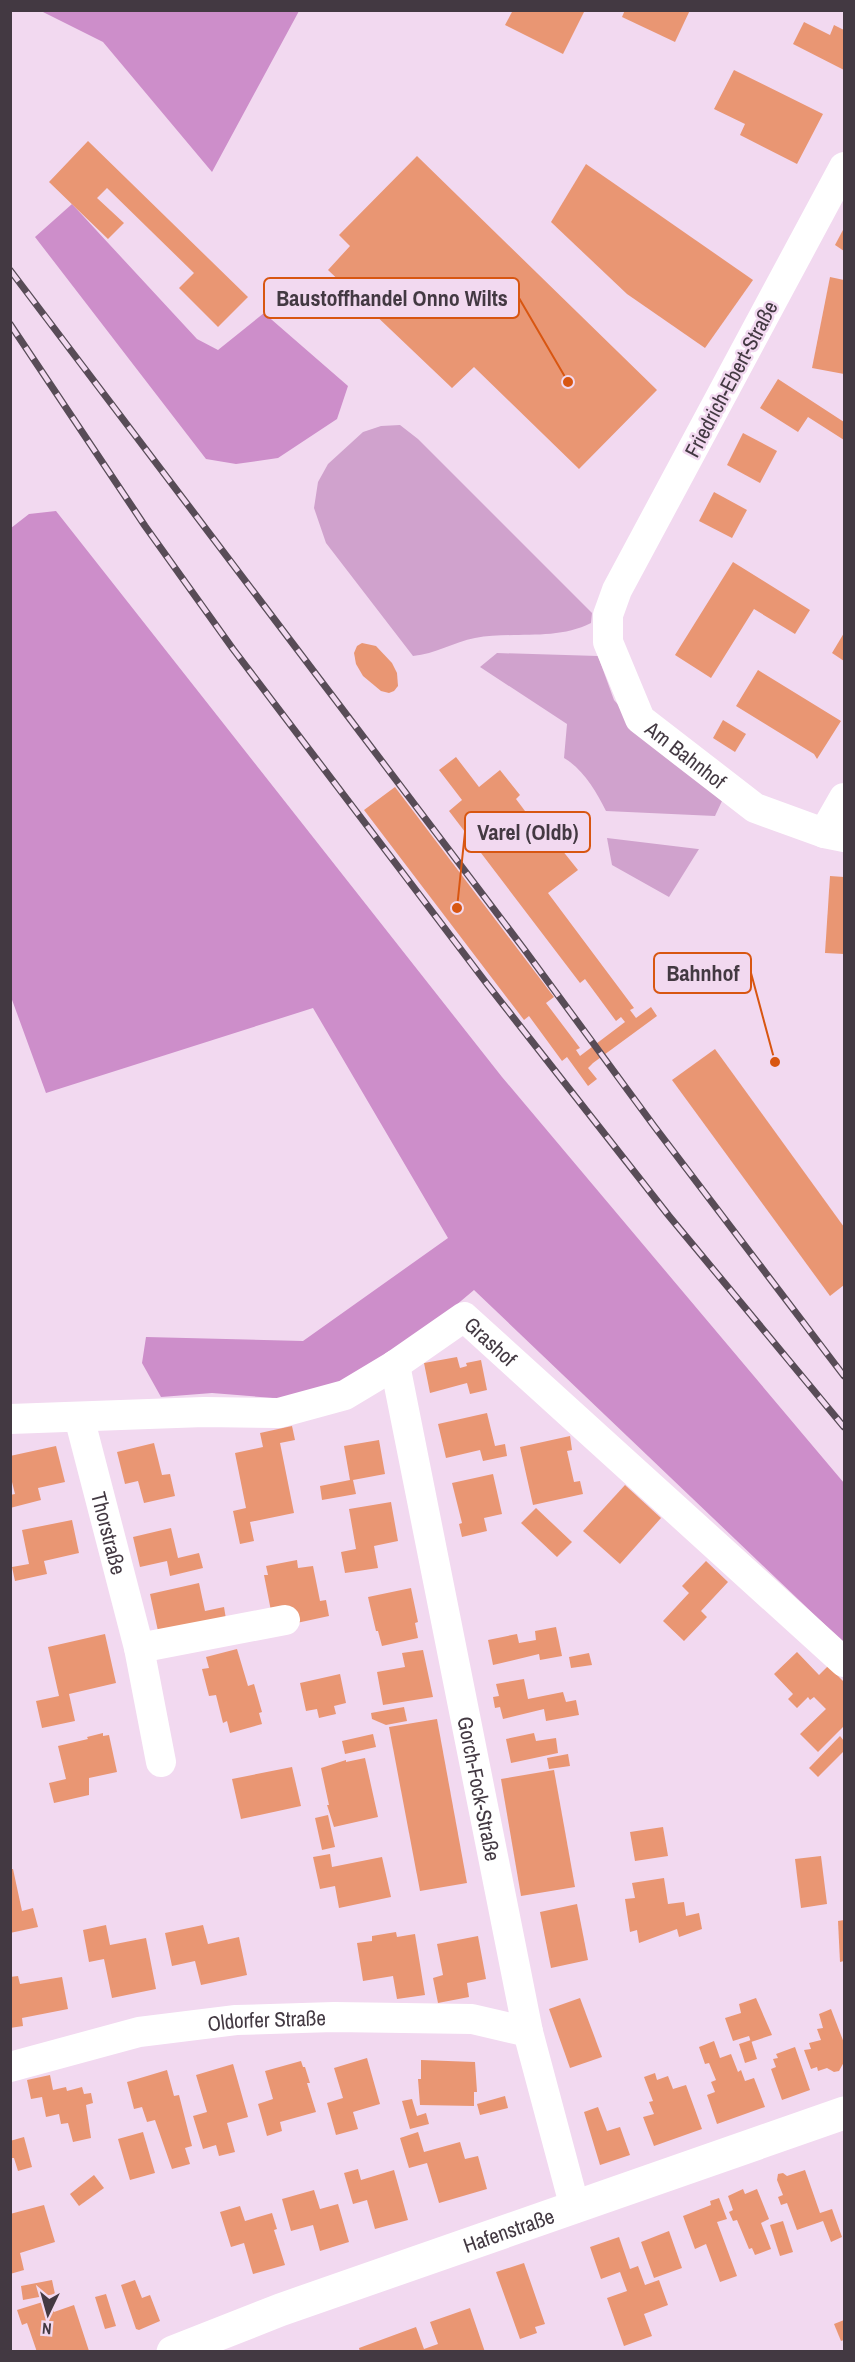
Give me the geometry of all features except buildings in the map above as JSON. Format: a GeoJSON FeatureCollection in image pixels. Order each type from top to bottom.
{"type":"FeatureCollection","features":[{"type":"Feature","properties":{"kind":"street","name":"Friedrich-Ebert-Straße"},"geometry":{"type":"LineString","coordinates":[[617,590],[844,167]]}},
{"type":"Feature","properties":{"kind":"street","name":"Am Bahnhof"},"geometry":{"type":"LineString","coordinates":[[617,590],[608,615],[608,642],[640,719],[755,808],[834,835]]}},
{"type":"Feature","properties":{"kind":"street"},"geometry":{"type":"LineString","coordinates":[[834,835],[844,798]]}},
{"type":"Feature","properties":{"kind":"street","name":"Grashof"},"geometry":{"type":"LineString","coordinates":[[10,1419],[204,1412],[279,1413],[345,1395],[395,1365],[464,1317],[844,1662]]}},
{"type":"Feature","properties":{"kind":"street","name":"Gorch-Fock-Straße"},"geometry":{"type":"LineString","coordinates":[[395,1365],[528,2032],[575,2208]]}},
{"type":"Feature","properties":{"kind":"street","name":"Thorstraße"},"geometry":{"type":"LineString","coordinates":[[80,1417],[139,1648],[161,1762]]}},
{"type":"Feature","properties":{"kind":"street"},"geometry":{"type":"LineString","coordinates":[[139,1648],[285,1620]]}},
{"type":"Feature","properties":{"kind":"street","name":"Oldorfer Straße"},"geometry":{"type":"LineString","coordinates":[[10,2067],[139,2032],[236,2020],[334,2017],[472,2019],[528,2032]]}},
{"type":"Feature","properties":{"kind":"street","name":"Hafenstraße"},"geometry":{"type":"LineString","coordinates":[[173,2352],[215,2344],[280,2310],[844,2113]]}},
{"type":"Feature","properties":{"kind":"shaded area"},"geometry":{"type":"Polygon","coordinates":[[[299,10],[212,172],[103,42],[41,11],[299,10]]]}},
{"type":"Feature","properties":{"kind":"shaded area"},"geometry":{"type":"Polygon","coordinates":[[[72,204],[197,339],[218,350],[264,313],[348,386],[337,419],[278,458],[236,464],[206,459],[35,237],[72,204]]]}},
{"type":"Feature","properties":{"kind":"shaded area"},"geometry":{"type":"Polygon","coordinates":[[[400,425],[418,439],[592,613],[591,623],[578,629],[549,634],[475,638],[413,656],[326,543],[314,508],[318,482],[328,464],[363,432],[381,426],[400,425]]]}},
{"type":"Feature","properties":{"kind":"shaded area"},"geometry":{"type":"Polygon","coordinates":[[[56,511],[502,1077],[844,1483],[844,1643],[474,1290],[391,1360],[310,1401],[212,1393],[161,1397],[142,1363],[146,1337],[303,1341],[448,1238],[313,1008],[46,1093],[11,997],[11,528],[29,514],[56,511]]]}},
{"type":"Feature","properties":{"kind":"shaded area"},"geometry":{"type":"Polygon","coordinates":[[[497,653],[598,656],[614,700],[654,745],[722,801],[715,816],[606,811],[583,774],[564,758],[567,724],[480,667],[497,653]]]}},
{"type":"Feature","properties":{"kind":"shaded area"},"geometry":{"type":"Polygon","coordinates":[[[607,838],[699,849],[669,897],[612,865],[607,838]]]}},
{"type":"Feature","properties":{"kind":"railway"},"geometry":{"type":"LineString","coordinates":[[10,270],[844,1376]]}},
{"type":"Feature","properties":{"kind":"railway"},"geometry":{"type":"LineString","coordinates":[[10,324],[145,526],[233,649],[487,984],[669,1216],[844,1427]]}},
{"type":"Feature","properties":{"kind":"place","name":"Baustoffhandel Onno Wilts"},"geometry":{"type":"Point","coordinates":[568,382]}},
{"type":"Feature","properties":{"kind":"place","name":"Varel (Oldb)"},"geometry":{"type":"Point","coordinates":[457,908]}},
{"type":"Feature","properties":{"kind":"place","name":"Bahnhof"},"geometry":{"type":"Point","coordinates":[775,1062]}}]}
